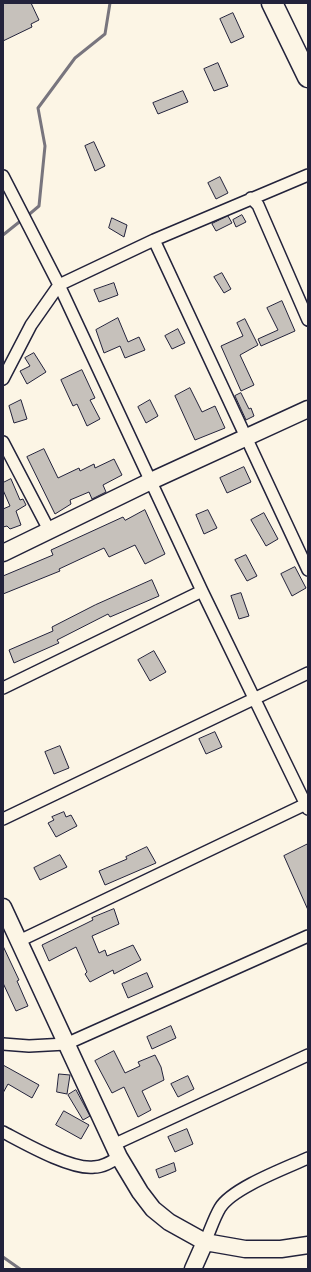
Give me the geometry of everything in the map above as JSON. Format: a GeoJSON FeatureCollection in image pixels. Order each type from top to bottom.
{"type":"FeatureCollection","features":[{"type":"Feature","properties":{"kind":"highway"},"geometry":{"type":"LineString","coordinates":[[272,3],[308,77]]}},
{"type":"Feature","properties":{"kind":"street"},"geometry":{"type":"LineString","coordinates":[[3,176],[59,285],[202,590],[307,806],[19,941]]}},
{"type":"Feature","properties":{"kind":"street"},"geometry":{"type":"LineString","coordinates":[[3,379],[31,325],[59,285],[154,240],[251,198],[308,176]]}},
{"type":"Feature","properties":{"kind":"street"},"geometry":{"type":"LineString","coordinates":[[251,198],[258,205],[308,320]]}},
{"type":"Feature","properties":{"kind":"street"},"geometry":{"type":"LineString","coordinates":[[154,240],[245,438],[308,570]]}},
{"type":"Feature","properties":{"kind":"street"},"geometry":{"type":"LineString","coordinates":[[3,553],[151,481],[308,409]]}},
{"type":"Feature","properties":{"kind":"street"},"geometry":{"type":"LineString","coordinates":[[3,442],[49,530]]}},
{"type":"Feature","properties":{"kind":"street"},"geometry":{"type":"LineString","coordinates":[[3,688],[202,590]]}},
{"type":"Feature","properties":{"kind":"street"},"geometry":{"type":"LineString","coordinates":[[3,819],[308,673]]}},
{"type":"Feature","properties":{"kind":"street"},"geometry":{"type":"LineString","coordinates":[[3,907],[116,1151],[140,1192],[153,1209],[169,1222],[205,1242],[245,1249],[281,1249],[308,1245]]}},
{"type":"Feature","properties":{"kind":"street"},"geometry":{"type":"LineString","coordinates":[[3,1044],[29,1046],[66,1044],[308,936]]}},
{"type":"Feature","properties":{"kind":"street"},"geometry":{"type":"LineString","coordinates":[[3,1132],[32,1147],[76,1165],[92,1168],[104,1166],[116,1151],[308,1055]]}},
{"type":"Feature","properties":{"kind":"street"},"geometry":{"type":"LineString","coordinates":[[193,1269],[220,1207],[229,1198],[241,1190],[308,1158]]}},
{"type":"Feature","properties":{"kind":"building"},"geometry":{"type":"Polygon","coordinates":[[[3,3],[31,3],[39,20],[31,24],[32,27],[3,41],[3,3]]]}},
{"type":"Feature","properties":{"kind":"building"},"geometry":{"type":"Polygon","coordinates":[[[233,13],[244,37],[231,43],[220,19],[233,13]]]}},
{"type":"Feature","properties":{"kind":"building"},"geometry":{"type":"Polygon","coordinates":[[[218,63],[228,86],[214,91],[204,69],[218,63]]]}},
{"type":"Feature","properties":{"kind":"building"},"geometry":{"type":"Polygon","coordinates":[[[183,91],[188,102],[158,114],[153,103],[183,91]]]}},
{"type":"Feature","properties":{"kind":"building"},"geometry":{"type":"Polygon","coordinates":[[[94,142],[105,166],[95,171],[85,146],[94,142]]]}},
{"type":"Feature","properties":{"kind":"building"},"geometry":{"type":"Polygon","coordinates":[[[220,177],[228,193],[216,199],[208,183],[220,177]]]}},
{"type":"Feature","properties":{"kind":"building"},"geometry":{"type":"Polygon","coordinates":[[[242,215],[246,222],[236,227],[233,220],[242,215]]]}},
{"type":"Feature","properties":{"kind":"building"},"geometry":{"type":"Polygon","coordinates":[[[228,216],[232,223],[216,231],[212,224],[228,216]]]}},
{"type":"Feature","properties":{"kind":"building"},"geometry":{"type":"Polygon","coordinates":[[[112,218],[127,225],[124,237],[109,228],[112,218]]]}},
{"type":"Feature","properties":{"kind":"building"},"geometry":{"type":"Polygon","coordinates":[[[222,273],[231,289],[224,293],[214,277],[222,273]]]}},
{"type":"Feature","properties":{"kind":"building"},"geometry":{"type":"Polygon","coordinates":[[[114,283],[118,295],[99,302],[94,290],[114,283]]]}},
{"type":"Feature","properties":{"kind":"building"},"geometry":{"type":"Polygon","coordinates":[[[282,301],[295,331],[261,346],[258,339],[278,330],[267,308],[282,301]]]}},
{"type":"Feature","properties":{"kind":"building"},"geometry":{"type":"Polygon","coordinates":[[[118,318],[128,342],[139,337],[145,350],[125,358],[120,346],[104,353],[96,330],[118,318]]]}},
{"type":"Feature","properties":{"kind":"building"},"geometry":{"type":"Polygon","coordinates":[[[245,319],[258,345],[240,355],[254,385],[241,391],[221,346],[243,336],[237,323],[245,319]]]}},
{"type":"Feature","properties":{"kind":"building"},"geometry":{"type":"Polygon","coordinates":[[[178,329],[185,343],[172,349],[165,336],[178,329]]]}},
{"type":"Feature","properties":{"kind":"building"},"geometry":{"type":"Polygon","coordinates":[[[34,353],[46,372],[27,384],[20,371],[30,366],[25,358],[34,353]]]}},
{"type":"Feature","properties":{"kind":"building"},"geometry":{"type":"Polygon","coordinates":[[[82,370],[95,398],[90,400],[100,419],[87,426],[77,404],[73,406],[61,380],[82,370]]]}},
{"type":"Feature","properties":{"kind":"building"},"geometry":{"type":"Polygon","coordinates":[[[190,388],[202,412],[215,406],[225,428],[195,440],[175,396],[190,388]]]}},
{"type":"Feature","properties":{"kind":"building"},"geometry":{"type":"Polygon","coordinates":[[[241,393],[249,409],[251,408],[254,416],[246,420],[235,396],[241,393]]]}},
{"type":"Feature","properties":{"kind":"building"},"geometry":{"type":"Polygon","coordinates":[[[21,400],[27,419],[14,423],[9,406],[21,400]]]}},
{"type":"Feature","properties":{"kind":"building"},"geometry":{"type":"Polygon","coordinates":[[[150,400],[158,416],[146,423],[138,407],[150,400]]]}},
{"type":"Feature","properties":{"kind":"building"},"geometry":{"type":"Polygon","coordinates":[[[44,449],[58,478],[79,468],[80,471],[94,464],[95,468],[114,459],[122,475],[103,485],[106,492],[92,499],[89,492],[70,500],[71,504],[55,514],[27,457],[44,449]]]}},
{"type":"Feature","properties":{"kind":"building"},"geometry":{"type":"Polygon","coordinates":[[[244,467],[251,482],[227,493],[220,478],[244,467]]]}},
{"type":"Feature","properties":{"kind":"building"},"geometry":{"type":"Polygon","coordinates":[[[11,479],[20,500],[23,499],[26,505],[16,511],[21,525],[10,529],[7,526],[3,527],[3,509],[10,506],[3,490],[3,483],[11,479]]]}},
{"type":"Feature","properties":{"kind":"building"},"geometry":{"type":"Polygon","coordinates":[[[145,510],[165,554],[145,564],[135,545],[109,557],[104,548],[59,569],[60,571],[3,594],[3,576],[53,555],[51,550],[123,517],[125,520],[145,510]]]}},
{"type":"Feature","properties":{"kind":"building"},"geometry":{"type":"Polygon","coordinates":[[[208,510],[217,528],[204,534],[196,515],[208,510]]]}},
{"type":"Feature","properties":{"kind":"building"},"geometry":{"type":"Polygon","coordinates":[[[264,513],[278,539],[266,546],[251,520],[264,513]]]}},
{"type":"Feature","properties":{"kind":"building"},"geometry":{"type":"Polygon","coordinates":[[[246,555],[257,576],[247,581],[235,560],[246,555]]]}},
{"type":"Feature","properties":{"kind":"building"},"geometry":{"type":"Polygon","coordinates":[[[295,567],[306,588],[292,596],[281,574],[295,567]]]}},
{"type":"Feature","properties":{"kind":"building"},"geometry":{"type":"Polygon","coordinates":[[[152,580],[159,596],[110,617],[108,614],[57,640],[59,643],[14,663],[9,650],[53,631],[52,627],[95,605],[152,580]]]}},
{"type":"Feature","properties":{"kind":"building"},"geometry":{"type":"Polygon","coordinates":[[[241,593],[249,616],[239,619],[231,596],[241,593]]]}},
{"type":"Feature","properties":{"kind":"building"},"geometry":{"type":"Polygon","coordinates":[[[154,651],[166,672],[150,681],[138,660],[154,651]]]}},
{"type":"Feature","properties":{"kind":"building"},"geometry":{"type":"Polygon","coordinates":[[[215,732],[222,747],[206,754],[199,739],[215,732]]]}},
{"type":"Feature","properties":{"kind":"building"},"geometry":{"type":"Polygon","coordinates":[[[60,746],[69,768],[54,774],[45,752],[60,746]]]}},
{"type":"Feature","properties":{"kind":"building"},"geometry":{"type":"Polygon","coordinates":[[[64,812],[66,817],[71,815],[77,826],[56,837],[48,823],[54,820],[52,817],[64,812]]]}},
{"type":"Feature","properties":{"kind":"building"},"geometry":{"type":"Polygon","coordinates":[[[308,844],[308,910],[284,856],[308,844]]]}},
{"type":"Feature","properties":{"kind":"building"},"geometry":{"type":"Polygon","coordinates":[[[147,847],[156,863],[105,885],[99,871],[127,859],[126,857],[147,847]]]}},
{"type":"Feature","properties":{"kind":"building"},"geometry":{"type":"Polygon","coordinates":[[[60,855],[67,867],[40,880],[34,868],[60,855]]]}},
{"type":"Feature","properties":{"kind":"building"},"geometry":{"type":"Polygon","coordinates":[[[114,909],[119,924],[92,936],[99,953],[105,950],[107,956],[133,945],[141,960],[114,974],[113,970],[90,982],[85,974],[87,972],[76,947],[49,961],[42,945],[93,920],[92,918],[114,909]]]}},
{"type":"Feature","properties":{"kind":"building"},"geometry":{"type":"Polygon","coordinates":[[[3,946],[19,980],[17,981],[28,1006],[16,1011],[3,983],[3,946]]]}},
{"type":"Feature","properties":{"kind":"building"},"geometry":{"type":"Polygon","coordinates":[[[147,973],[153,987],[128,998],[122,984],[147,973]]]}},
{"type":"Feature","properties":{"kind":"building"},"geometry":{"type":"Polygon","coordinates":[[[171,1026],[176,1038],[152,1049],[147,1037],[171,1026]]]}},
{"type":"Feature","properties":{"kind":"building"},"geometry":{"type":"Polygon","coordinates":[[[114,1051],[125,1073],[140,1066],[138,1062],[155,1055],[161,1067],[164,1080],[142,1091],[151,1110],[138,1117],[124,1087],[112,1093],[95,1061],[114,1051]]]}},
{"type":"Feature","properties":{"kind":"building"},"geometry":{"type":"Polygon","coordinates":[[[3,1065],[39,1085],[32,1098],[8,1084],[3,1093],[3,1065]]]}},
{"type":"Feature","properties":{"kind":"building"},"geometry":{"type":"Polygon","coordinates":[[[59,1074],[70,1075],[67,1094],[57,1092],[59,1074]]]}},
{"type":"Feature","properties":{"kind":"building"},"geometry":{"type":"Polygon","coordinates":[[[188,1076],[194,1089],[178,1097],[171,1084],[188,1076]]]}},
{"type":"Feature","properties":{"kind":"building"},"geometry":{"type":"Polygon","coordinates":[[[76,1090],[90,1116],[83,1120],[68,1095],[76,1090]]]}},
{"type":"Feature","properties":{"kind":"building"},"geometry":{"type":"Polygon","coordinates":[[[64,1111],[89,1125],[81,1139],[56,1125],[64,1111]]]}},
{"type":"Feature","properties":{"kind":"building"},"geometry":{"type":"Polygon","coordinates":[[[187,1129],[193,1144],[175,1152],[168,1137],[187,1129]]]}},
{"type":"Feature","properties":{"kind":"building"},"geometry":{"type":"Polygon","coordinates":[[[174,1163],[176,1171],[159,1178],[156,1170],[174,1163]]]}},
{"type":"Feature","properties":{"kind":"waterway"},"geometry":{"type":"LineString","coordinates":[[26,217],[39,206],[45,146],[38,108],[75,58],[105,34],[110,3]]}},
{"type":"Feature","properties":{"kind":"waterway"},"geometry":{"type":"LineString","coordinates":[[3,235],[23,219]]}},
{"type":"Feature","properties":{"kind":"waterway"},"geometry":{"type":"LineString","coordinates":[[3,1257],[20,1269]]}}]}
